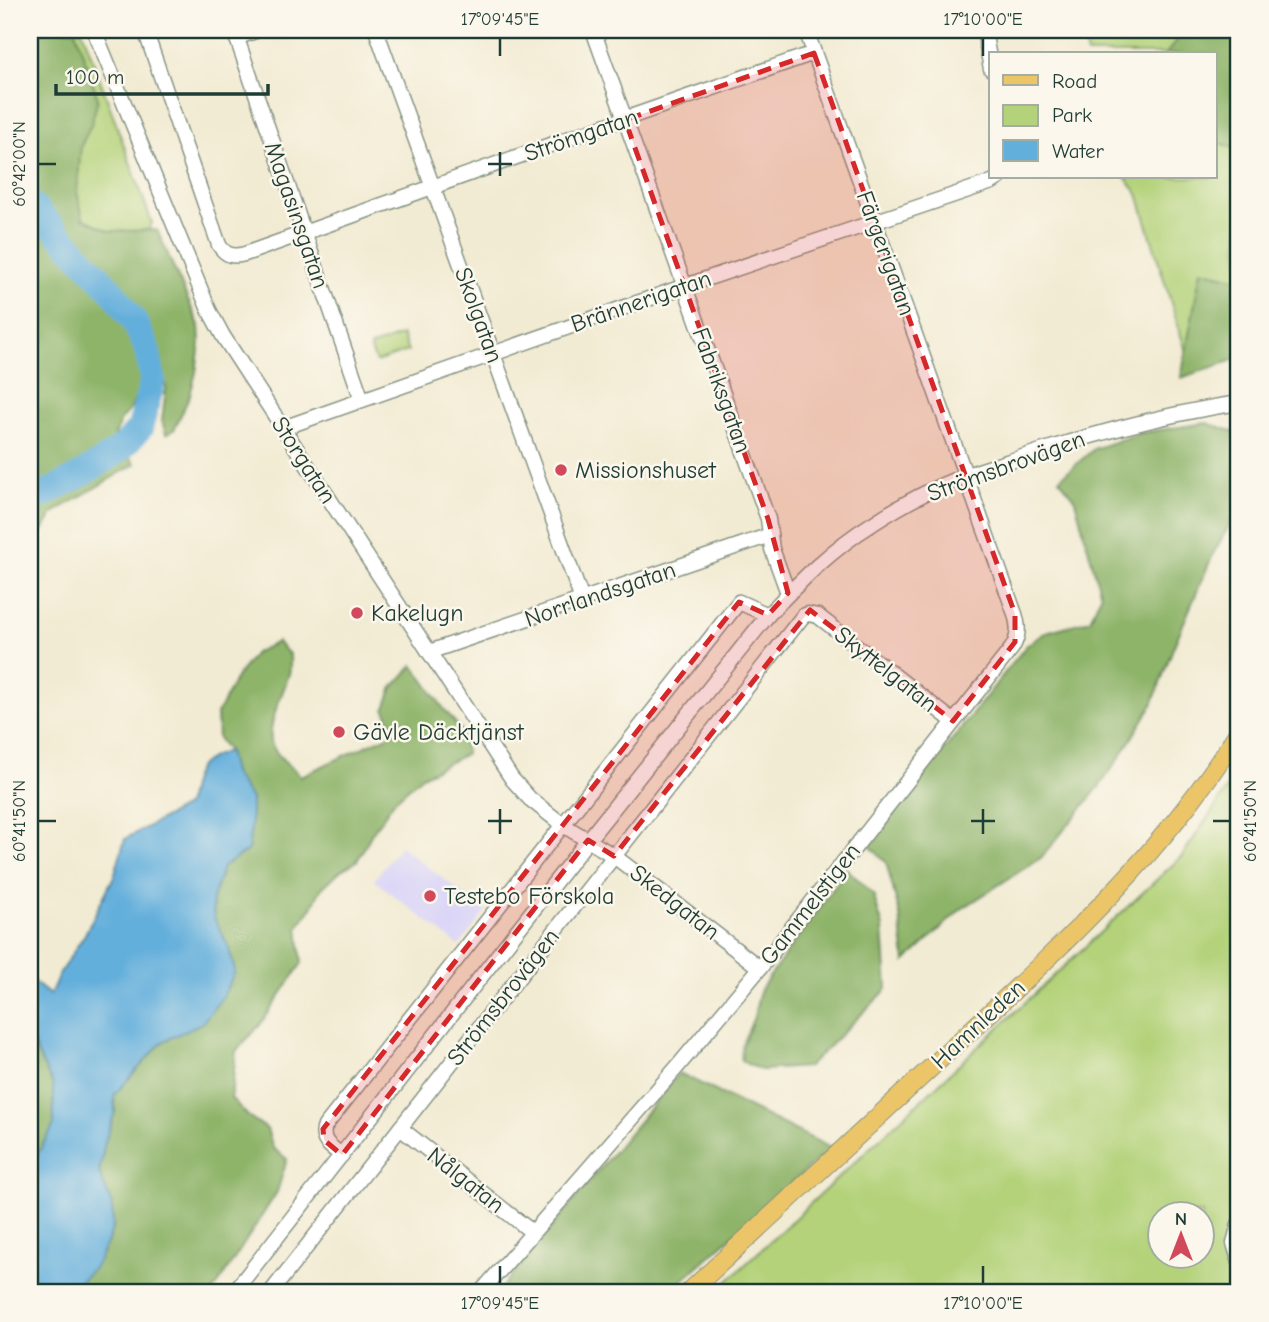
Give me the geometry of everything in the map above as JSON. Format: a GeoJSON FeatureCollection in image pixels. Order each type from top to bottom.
{"type":"FeatureCollection","features":[{"type":"Feature","properties":{"kind":"main road","name":"Hamnleden"},"geometry":{"type":"LineString","coordinates":[[690,1292],[1017,988],[1113,894],[1158,844],[1189,804],[1239,731]]}},
{"type":"Feature","properties":{"kind":"street","name":"Storgatan"},"geometry":{"type":"LineString","coordinates":[[94,30],[209,310],[223,336],[512,779],[530,799],[563,825],[588,840]]}},
{"type":"Feature","properties":{"kind":"street","name":"Strömgatan"},"geometry":{"type":"LineString","coordinates":[[145,30],[219,245],[229,255],[237,256],[814,53]]}},
{"type":"Feature","properties":{"kind":"street"},"geometry":{"type":"LineString","coordinates":[[235,34],[258,30]]}},
{"type":"Feature","properties":{"kind":"street","name":"Skolgatan"},"geometry":{"type":"LineString","coordinates":[[376,30],[582,600]]}},
{"type":"Feature","properties":{"kind":"street","name":"Fabriksgatan"},"geometry":{"type":"LineString","coordinates":[[593,30],[768,519],[772,549],[788,593]]}},
{"type":"Feature","properties":{"kind":"street","name":"Färgerigatan"},"geometry":{"type":"LineString","coordinates":[[806,30],[965,476]]}},
{"type":"Feature","properties":{"kind":"street"},"geometry":{"type":"LineString","coordinates":[[984,30],[989,58]]}},
{"type":"Feature","properties":{"kind":"street","name":"Magasinsgatan"},"geometry":{"type":"LineString","coordinates":[[235,34],[362,400]]}},
{"type":"Feature","properties":{"kind":"street","name":"Brännerigatan"},"geometry":{"type":"LineString","coordinates":[[284,428],[998,178]]}},
{"type":"Feature","properties":{"kind":"street","name":"Strömsbrovägen"},"geometry":{"type":"LineString","coordinates":[[234,1292],[588,840],[788,593],[871,524],[965,476],[1111,429],[1239,403]]}},
{"type":"Feature","properties":{"kind":"street","name":"Gammelstigen"},"geometry":{"type":"LineString","coordinates":[[481,1292],[760,968],[1012,648],[1018,628],[965,476]]}},
{"type":"Feature","properties":{"kind":"street","name":"Norrlandsgatan"},"geometry":{"type":"LineString","coordinates":[[429,652],[771,535]]}},
{"type":"Feature","properties":{"kind":"street"},"geometry":{"type":"LineString","coordinates":[[342,1155],[324,1140],[325,1126],[739,602],[768,615]]}},
{"type":"Feature","properties":{"kind":"street","name":"Strömsbrovägen"},"geometry":{"type":"LineString","coordinates":[[271,1292],[800,619],[808,614],[818,616]]}},
{"type":"Feature","properties":{"kind":"street","name":"Skyttelgatan"},"geometry":{"type":"LineString","coordinates":[[818,616],[953,722]]}},
{"type":"Feature","properties":{"kind":"street","name":"Skedgatan"},"geometry":{"type":"LineString","coordinates":[[588,840],[614,856],[760,968]]}},
{"type":"Feature","properties":{"kind":"street","name":"Nålgatan"},"geometry":{"type":"LineString","coordinates":[[400,1128],[532,1232]]}},
{"type":"Feature","properties":{"kind":"street"},"geometry":{"type":"LineString","coordinates":[[1239,1224],[1234,1243],[1239,1260]]}},
{"type":"Feature","properties":{"kind":"highlighted area"},"geometry":{"type":"Polygon","coordinates":[[[814,53],[1015,614],[1015,642],[953,721],[810,610],[614,856],[588,840],[342,1155],[324,1140],[323,1129],[739,602],[768,615],[788,593],[768,519],[625,120],[814,53]]]}},
{"type":"Feature","properties":{"kind":"shaded area","name":"Testebo Förskola"},"geometry":{"type":"Polygon","coordinates":[[[400,846],[486,911],[459,946],[374,880],[400,846]]]}},
{"type":"Feature","properties":{"kind":"green space"},"geometry":{"type":"Polygon","coordinates":[[[30,30],[82,30],[152,223],[149,229],[119,236],[83,222],[30,30]]]}},
{"type":"Feature","properties":{"kind":"green space"},"geometry":{"type":"Polygon","coordinates":[[[30,30],[75,30],[98,99],[91,125],[81,146],[77,192],[83,218],[110,231],[157,230],[199,325],[200,343],[190,395],[174,430],[166,434],[162,421],[166,388],[163,379],[147,378],[132,407],[120,421],[115,436],[135,464],[53,513],[30,558],[30,30]]]}},
{"type":"Feature","properties":{"kind":"green space"},"geometry":{"type":"Polygon","coordinates":[[[1081,30],[1185,30],[1168,52],[1086,52],[1081,30]]]}},
{"type":"Feature","properties":{"kind":"green space"},"geometry":{"type":"Polygon","coordinates":[[[1185,30],[1239,30],[1239,150],[1216,141],[1216,52],[1168,52],[1185,30]]]}},
{"type":"Feature","properties":{"kind":"green space"},"geometry":{"type":"Polygon","coordinates":[[[1216,141],[1239,150],[1239,279],[1201,271],[1186,352],[1138,194],[1126,178],[1216,178],[1216,141]]]}},
{"type":"Feature","properties":{"kind":"green space"},"geometry":{"type":"Polygon","coordinates":[[[1201,270],[1239,279],[1239,358],[1181,378],[1201,270]]]}},
{"type":"Feature","properties":{"kind":"green space"},"geometry":{"type":"Polygon","coordinates":[[[402,335],[408,351],[376,362],[370,347],[402,335]]]}},
{"type":"Feature","properties":{"kind":"green space"},"geometry":{"type":"Polygon","coordinates":[[[1206,423],[1239,433],[1239,508],[1213,554],[1152,705],[1099,787],[1042,857],[960,910],[905,962],[900,915],[886,862],[869,845],[1026,646],[1046,632],[1090,620],[1101,595],[1074,497],[1059,479],[1094,449],[1140,433],[1206,423]]]}},
{"type":"Feature","properties":{"kind":"green space"},"geometry":{"type":"Polygon","coordinates":[[[277,642],[290,655],[290,669],[272,722],[271,740],[279,755],[301,776],[392,734],[385,708],[393,687],[413,665],[462,731],[466,754],[422,776],[395,800],[357,861],[340,871],[321,889],[298,927],[302,963],[260,1025],[236,1051],[231,1098],[248,1116],[267,1129],[273,1148],[287,1159],[277,1192],[217,1286],[212,1292],[68,1292],[95,1267],[113,1226],[112,1205],[99,1173],[115,1112],[114,1095],[162,1042],[202,1022],[229,948],[214,918],[212,899],[223,867],[248,850],[251,799],[233,773],[228,751],[218,738],[217,714],[237,676],[255,653],[277,642]]]}},
{"type":"Feature","properties":{"kind":"green space"},"geometry":{"type":"Polygon","coordinates":[[[1239,771],[1239,1292],[716,1292],[1182,856],[1239,771]]]}},
{"type":"Feature","properties":{"kind":"green space"},"geometry":{"type":"Polygon","coordinates":[[[847,869],[873,894],[883,927],[887,989],[808,1067],[761,1070],[741,1061],[742,1046],[754,1017],[760,990],[847,869]]]}},
{"type":"Feature","properties":{"kind":"green space"},"geometry":{"type":"Polygon","coordinates":[[[30,1038],[53,1085],[54,1125],[30,1167],[30,1038]]]}},
{"type":"Feature","properties":{"kind":"green space"},"geometry":{"type":"Polygon","coordinates":[[[679,1073],[831,1148],[669,1292],[498,1292],[679,1073]]]}},
{"type":"Feature","properties":{"kind":"water"},"geometry":{"type":"Polygon","coordinates":[[[228,751],[233,773],[251,799],[248,850],[223,867],[212,899],[214,918],[229,948],[235,972],[223,996],[202,1023],[162,1042],[114,1095],[115,1112],[99,1173],[112,1205],[113,1226],[95,1267],[68,1292],[30,1292],[30,1167],[54,1125],[53,1085],[30,1038],[30,979],[50,995],[114,876],[125,839],[186,806],[197,770],[207,760],[228,751]]]}},
{"type":"Feature","properties":{"kind":"waterway"},"geometry":{"type":"LineString","coordinates":[[30,203],[114,293],[134,321],[147,349],[153,379],[140,428],[125,445],[77,477],[30,501]]}},
{"type":"Feature","properties":{"kind":"place","name":"Missionshuset"},"geometry":{"type":"Point","coordinates":[561,470]}},
{"type":"Feature","properties":{"kind":"place","name":"Kakelugn"},"geometry":{"type":"Point","coordinates":[357,613]}},
{"type":"Feature","properties":{"kind":"place","name":"Gävle Däcktjänst"},"geometry":{"type":"Point","coordinates":[339,732]}},
{"type":"Feature","properties":{"kind":"place","name":"Testebo Förskola"},"geometry":{"type":"Point","coordinates":[430,896]}}]}
